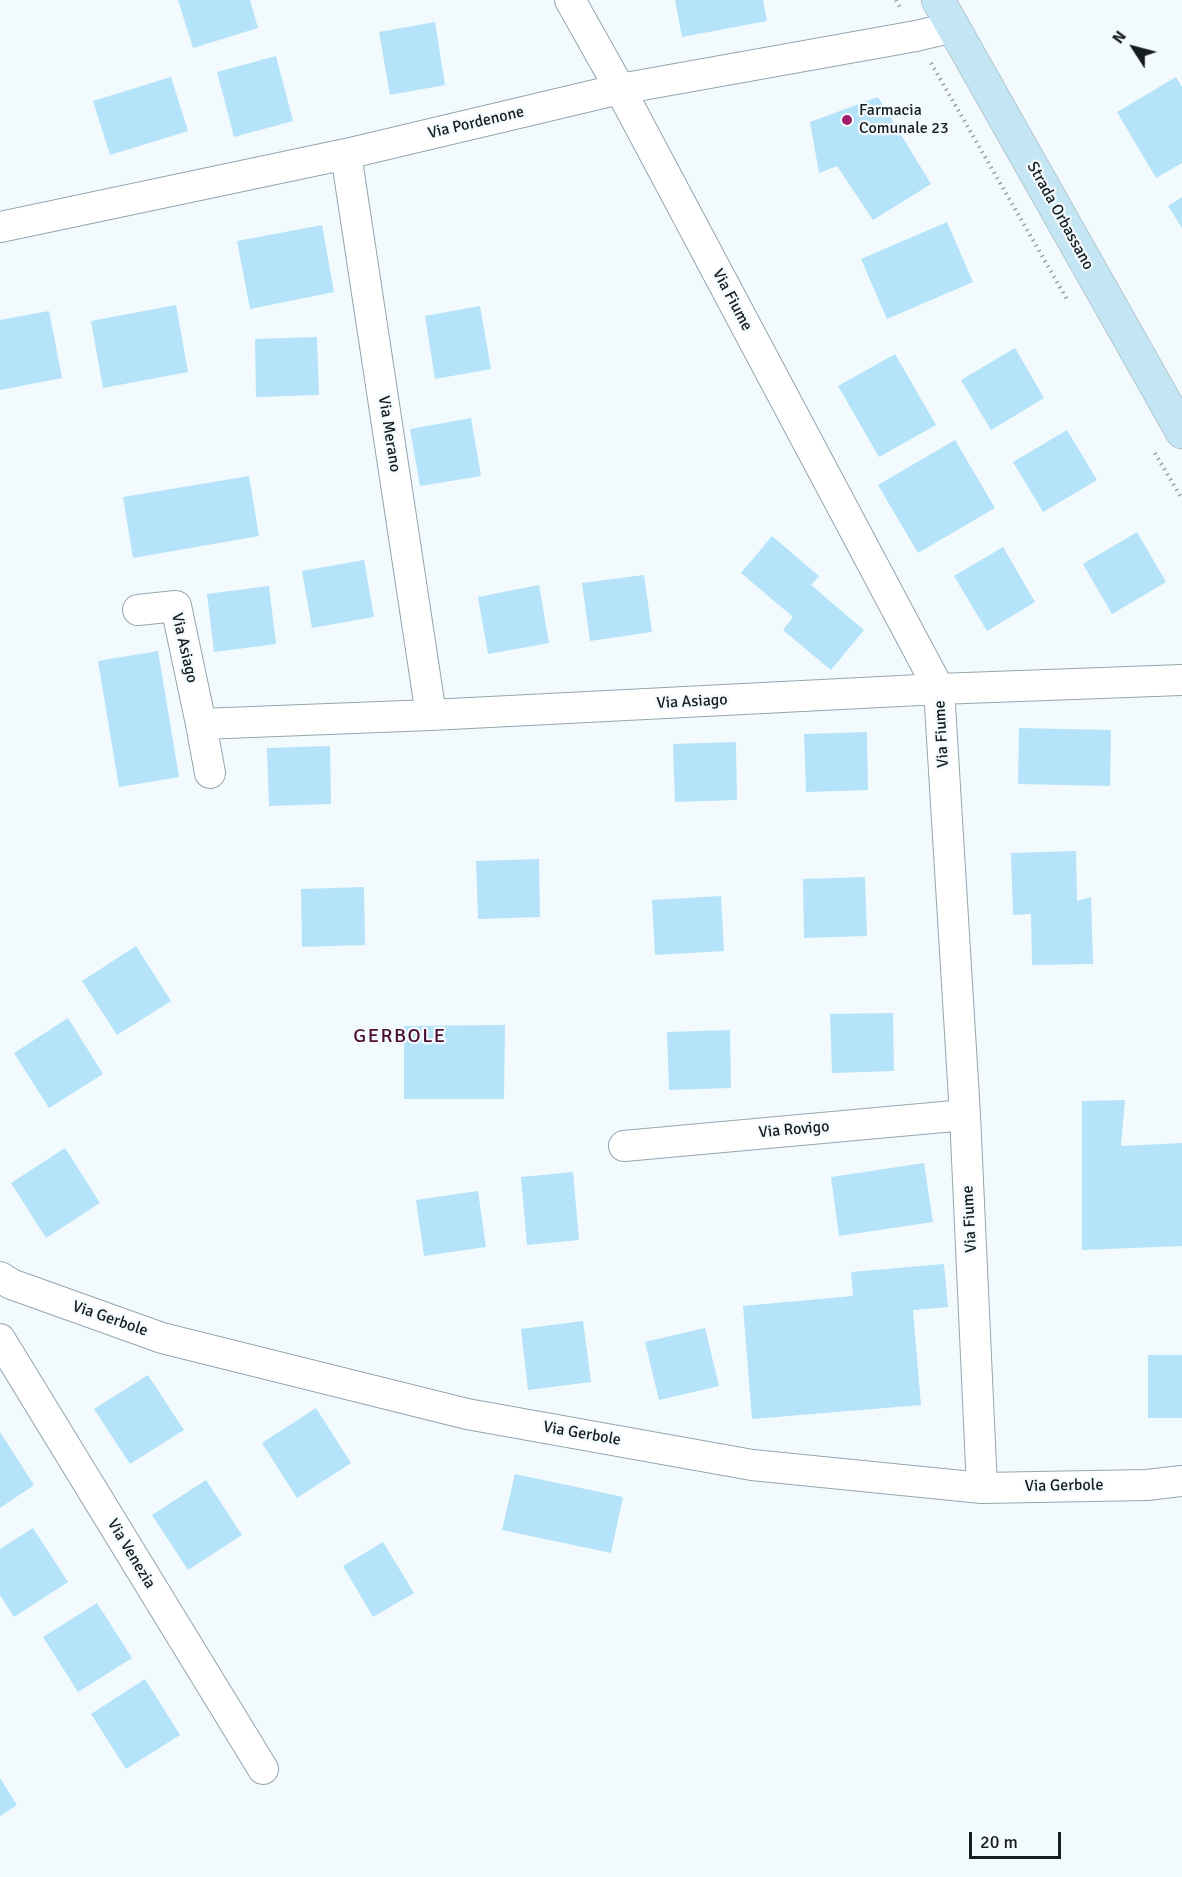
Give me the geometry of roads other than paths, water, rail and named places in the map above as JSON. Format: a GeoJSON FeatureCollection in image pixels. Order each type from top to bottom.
{"type":"FeatureCollection","features":[{"type":"Feature","properties":{"kind":"main road","name":"Strada Orbassano"},"geometry":{"type":"LineString","coordinates":[[946,14],[1182,432]]}},
{"type":"Feature","properties":{"kind":"street","name":"Via Fiume"},"geometry":{"type":"LineString","coordinates":[[570,0],[620,89],[939,690],[965,1115],[982,1488]]}},
{"type":"Feature","properties":{"kind":"street","name":"Via Pordenone"},"geometry":{"type":"LineString","coordinates":[[0,228],[346,154],[620,89],[916,36],[946,14]]}},
{"type":"Feature","properties":{"kind":"street","name":"Via Merano"},"geometry":{"type":"LineString","coordinates":[[346,154],[431,715]]}},
{"type":"Feature","properties":{"kind":"street","name":"Via Asiago"},"geometry":{"type":"LineString","coordinates":[[138,610],[176,606],[210,773]]}},
{"type":"Feature","properties":{"kind":"street","name":"Via Asiago"},"geometry":{"type":"LineString","coordinates":[[201,724],[1182,680]]}},
{"type":"Feature","properties":{"kind":"street","name":"Via Rovigo"},"geometry":{"type":"LineString","coordinates":[[624,1146],[965,1115]]}},
{"type":"Feature","properties":{"kind":"street","name":"Via Gerbole"},"geometry":{"type":"LineString","coordinates":[[0,1277],[11,1284],[162,1338],[467,1414],[752,1465],[982,1488],[1147,1485],[1182,1481]]}},
{"type":"Feature","properties":{"kind":"street","name":"Via Venezia"},"geometry":{"type":"LineString","coordinates":[[0,1339],[262,1769]]}},
{"type":"Feature","properties":{"kind":"place","name":"Farmacia Comunale 23"},"geometry":{"type":"Point","coordinates":[847,120]}},
{"type":"Feature","properties":{"kind":"district","name":"GERBOLE"},"geometry":{"type":"Point","coordinates":[400,1037]}}]}
